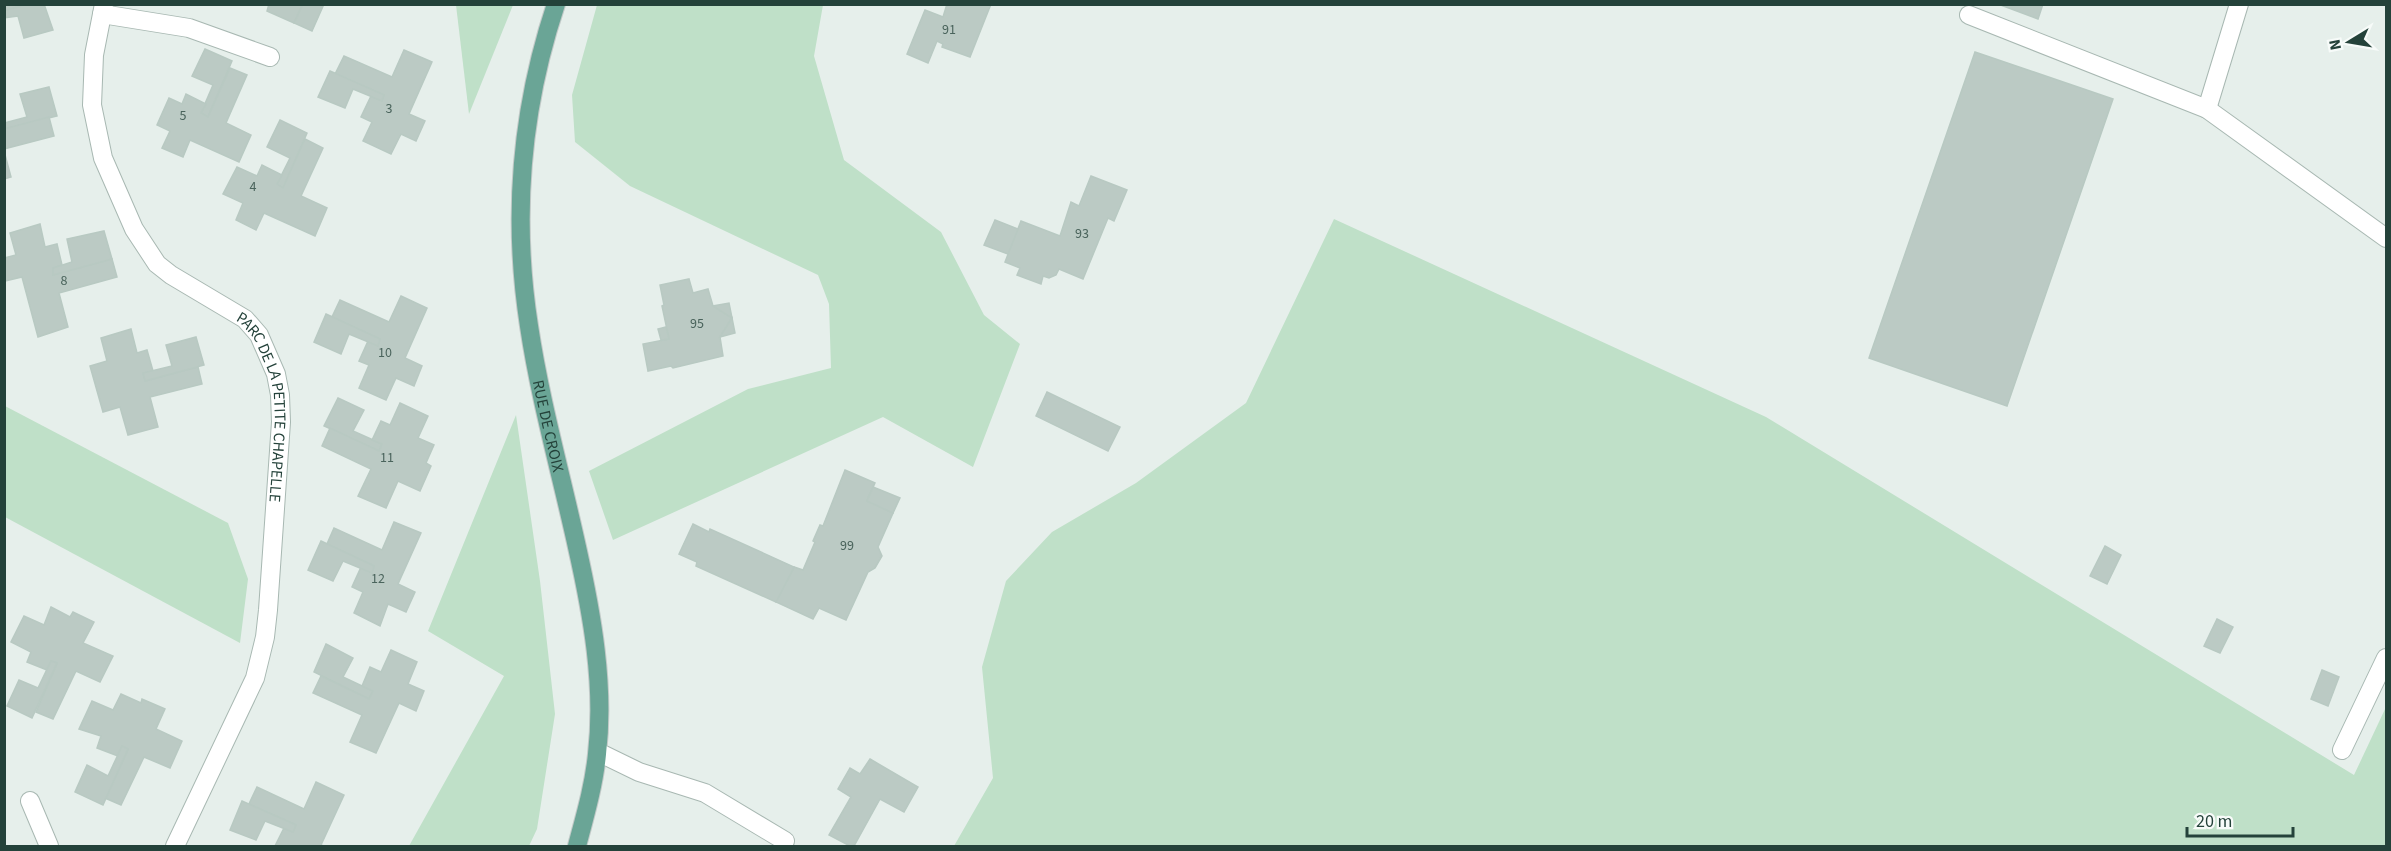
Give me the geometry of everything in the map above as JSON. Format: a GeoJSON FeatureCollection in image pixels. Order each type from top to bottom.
{"type":"FeatureCollection","features":[{"type":"Feature","properties":{"kind":"main road","name":"RUE DE CROIX"},"geometry":{"type":"LineString","coordinates":[[556,4],[546,35],[530,104],[521,173],[519,232],[530,335],[584,580],[595,645],[598,682],[598,752],[577,846]]}},
{"type":"Feature","properties":{"kind":"street"},"geometry":{"type":"LineString","coordinates":[[2207,109],[2239,4]]}},
{"type":"Feature","properties":{"kind":"street","name":"PARC DE LA PETITE CHAPELLE"},"geometry":{"type":"LineString","coordinates":[[176,846],[246,698],[260,661],[268,610],[281,422],[280,395],[268,351],[259,335],[245,319],[171,275],[157,264],[134,229],[103,158],[92,105],[92,79],[103,9],[189,28],[270,57]]}},
{"type":"Feature","properties":{"kind":"street"},"geometry":{"type":"LineString","coordinates":[[1969,15],[2207,109],[2386,237]]}},
{"type":"Feature","properties":{"kind":"street"},"geometry":{"type":"LineString","coordinates":[[2342,750],[2386,658]]}},
{"type":"Feature","properties":{"kind":"street"},"geometry":{"type":"LineString","coordinates":[[598,752],[639,772],[705,793],[785,841]]}},
{"type":"Feature","properties":{"kind":"street"},"geometry":{"type":"LineString","coordinates":[[30,801],[49,846]]}},
{"type":"Feature","properties":{"kind":"green space"},"geometry":{"type":"Polygon","coordinates":[[[456,5],[513,5],[469,114],[456,5]]]}},
{"type":"Feature","properties":{"kind":"green space"},"geometry":{"type":"Polygon","coordinates":[[[597,5],[823,5],[814,56],[844,160],[941,232],[984,315],[1020,344],[973,467],[883,417],[613,540],[589,471],[748,389],[831,368],[829,304],[818,275],[630,186],[575,142],[572,95],[597,5]]]}},
{"type":"Feature","properties":{"kind":"green space"},"geometry":{"type":"Polygon","coordinates":[[[1334,219],[1766,417],[2354,775],[2386,707],[2386,846],[954,846],[993,778],[982,667],[1006,581],[1052,532],[1136,483],[1246,403],[1334,219]]]}},
{"type":"Feature","properties":{"kind":"green space"},"geometry":{"type":"Polygon","coordinates":[[[5,406],[228,523],[248,579],[240,643],[5,517],[5,406]]]}},
{"type":"Feature","properties":{"kind":"green space"},"geometry":{"type":"Polygon","coordinates":[[[516,415],[540,581],[555,714],[537,829],[529,846],[409,846],[504,676],[428,631],[516,415]]]}},
{"type":"Feature","properties":{"kind":"building"},"geometry":{"type":"Polygon","coordinates":[[[4,4],[28,4],[4,11],[4,4]]]}},
{"type":"Feature","properties":{"kind":"building"},"geometry":{"type":"Polygon","coordinates":[[[28,4],[44,4],[53,30],[24,38],[18,16],[4,18],[4,11],[28,4]]]}},
{"type":"Feature","properties":{"kind":"building"},"geometry":{"type":"Polygon","coordinates":[[[269,4],[303,4],[294,23],[267,11],[269,4]]]}},
{"type":"Feature","properties":{"kind":"building"},"geometry":{"type":"Polygon","coordinates":[[[303,4],[324,4],[312,31],[294,23],[303,4]]]}},
{"type":"Feature","properties":{"kind":"building"},"geometry":{"type":"Polygon","coordinates":[[[947,4],[991,4],[970,57],[942,47],[943,44],[937,41],[928,63],[907,54],[925,10],[943,17],[947,4]]]}},
{"type":"Feature","properties":{"kind":"building"},"geometry":{"type":"Polygon","coordinates":[[[1998,4],[2043,4],[2038,19],[1998,4]]]}},
{"type":"Feature","properties":{"kind":"building"},"geometry":{"type":"Polygon","coordinates":[[[205,49],[232,61],[208,117],[201,113],[213,85],[192,76],[205,49]]]}},
{"type":"Feature","properties":{"kind":"building"},"geometry":{"type":"Polygon","coordinates":[[[404,50],[432,62],[409,114],[425,121],[416,141],[401,134],[391,154],[363,141],[372,122],[361,117],[371,96],[382,101],[384,95],[335,74],[344,56],[392,77],[404,50]]]}},
{"type":"Feature","properties":{"kind":"building"},"geometry":{"type":"Polygon","coordinates":[[[1975,52],[2113,99],[2007,406],[1869,358],[1975,52]]]}},
{"type":"Feature","properties":{"kind":"building"},"geometry":{"type":"Polygon","coordinates":[[[230,68],[247,75],[226,123],[251,135],[239,162],[190,140],[183,157],[162,148],[170,131],[157,125],[169,98],[182,104],[186,94],[206,104],[201,113],[208,117],[230,68]]]}},
{"type":"Feature","properties":{"kind":"building"},"geometry":{"type":"Polygon","coordinates":[[[330,71],[384,95],[382,101],[353,89],[345,108],[318,97],[330,71]]]}},
{"type":"Feature","properties":{"kind":"building"},"geometry":{"type":"Polygon","coordinates":[[[49,87],[57,116],[4,129],[4,123],[27,117],[20,94],[49,87]]]}},
{"type":"Feature","properties":{"kind":"building"},"geometry":{"type":"Polygon","coordinates":[[[49,117],[54,136],[4,149],[4,129],[49,117]]]}},
{"type":"Feature","properties":{"kind":"building"},"geometry":{"type":"Polygon","coordinates":[[[280,120],[307,133],[283,188],[277,184],[290,158],[267,147],[280,120]]]}},
{"type":"Feature","properties":{"kind":"building"},"geometry":{"type":"Polygon","coordinates":[[[305,139],[323,148],[301,196],[327,208],[315,236],[264,213],[256,230],[236,220],[243,203],[223,194],[237,167],[257,176],[262,165],[282,175],[277,184],[283,188],[305,139]]]}},
{"type":"Feature","properties":{"kind":"building"},"geometry":{"type":"Polygon","coordinates":[[[4,151],[11,177],[4,179],[4,151]]]}},
{"type":"Feature","properties":{"kind":"building"},"geometry":{"type":"Polygon","coordinates":[[[1091,176],[1127,190],[1114,221],[1108,218],[1083,279],[1059,269],[1056,275],[1049,278],[1043,276],[1041,284],[1017,275],[1020,268],[1005,262],[1021,221],[1060,236],[1071,202],[1079,206],[1091,176]]]}},
{"type":"Feature","properties":{"kind":"building"},"geometry":{"type":"Polygon","coordinates":[[[995,220],[1018,229],[1008,254],[984,245],[995,220]]]}},
{"type":"Feature","properties":{"kind":"building"},"geometry":{"type":"Polygon","coordinates":[[[40,224],[45,247],[57,244],[62,265],[53,268],[53,275],[112,259],[117,277],[59,293],[68,327],[38,337],[22,277],[5,281],[4,258],[16,255],[10,233],[40,224]]]}},
{"type":"Feature","properties":{"kind":"building"},"geometry":{"type":"Polygon","coordinates":[[[104,231],[112,259],[53,275],[53,268],[72,262],[67,239],[104,231]]]}},
{"type":"Feature","properties":{"kind":"building"},"geometry":{"type":"Polygon","coordinates":[[[689,279],[693,293],[708,289],[713,306],[732,318],[720,337],[723,356],[673,368],[671,366],[648,371],[643,344],[669,339],[660,285],[689,279]]]}},
{"type":"Feature","properties":{"kind":"building"},"geometry":{"type":"Polygon","coordinates":[[[401,296],[427,308],[405,358],[422,366],[414,386],[396,378],[386,400],[359,388],[369,365],[359,361],[368,341],[378,346],[380,339],[332,317],[340,300],[389,322],[401,296]]]}},
{"type":"Feature","properties":{"kind":"building"},"geometry":{"type":"Polygon","coordinates":[[[729,303],[732,318],[713,306],[729,303]]]}},
{"type":"Feature","properties":{"kind":"building"},"geometry":{"type":"Polygon","coordinates":[[[326,314],[380,339],[378,346],[349,334],[341,354],[314,342],[326,314]]]}},
{"type":"Feature","properties":{"kind":"building"},"geometry":{"type":"Polygon","coordinates":[[[732,318],[735,333],[720,337],[732,318]]]}},
{"type":"Feature","properties":{"kind":"building"},"geometry":{"type":"Polygon","coordinates":[[[666,327],[669,339],[661,340],[658,329],[666,327]]]}},
{"type":"Feature","properties":{"kind":"building"},"geometry":{"type":"Polygon","coordinates":[[[131,329],[137,353],[147,350],[153,371],[143,373],[145,381],[198,367],[202,384],[150,397],[158,427],[128,435],[120,407],[103,412],[90,366],[107,361],[101,338],[131,329]]]}},
{"type":"Feature","properties":{"kind":"building"},"geometry":{"type":"Polygon","coordinates":[[[196,337],[204,365],[145,381],[143,373],[172,366],[166,345],[196,337]]]}},
{"type":"Feature","properties":{"kind":"building"},"geometry":{"type":"Polygon","coordinates":[[[1047,392],[1120,427],[1108,451],[1036,416],[1047,392]]]}},
{"type":"Feature","properties":{"kind":"building"},"geometry":{"type":"Polygon","coordinates":[[[338,398],[364,410],[353,431],[382,444],[379,451],[324,426],[338,398]]]}},
{"type":"Feature","properties":{"kind":"building"},"geometry":{"type":"Polygon","coordinates":[[[400,403],[428,416],[418,438],[434,445],[426,463],[431,466],[420,491],[398,481],[386,508],[358,496],[371,469],[322,446],[330,428],[379,451],[382,444],[372,440],[381,421],[390,425],[400,403]]]}},
{"type":"Feature","properties":{"kind":"building"},"geometry":{"type":"Polygon","coordinates":[[[845,470],[875,483],[867,501],[893,513],[878,547],[882,556],[875,568],[868,572],[846,620],[819,608],[813,619],[776,602],[794,567],[803,570],[815,542],[813,541],[820,525],[823,526],[845,470]]]}},
{"type":"Feature","properties":{"kind":"building"},"geometry":{"type":"Polygon","coordinates":[[[873,487],[900,498],[893,513],[867,501],[873,487]]]}},
{"type":"Feature","properties":{"kind":"building"},"geometry":{"type":"Polygon","coordinates":[[[394,522],[421,533],[398,584],[415,592],[406,612],[388,604],[380,626],[354,613],[363,592],[352,587],[361,567],[372,573],[374,566],[327,544],[334,528],[382,550],[394,522]]]}},
{"type":"Feature","properties":{"kind":"building"},"geometry":{"type":"Polygon","coordinates":[[[693,524],[709,532],[710,529],[794,567],[776,602],[696,566],[697,562],[679,554],[693,524]]]}},
{"type":"Feature","properties":{"kind":"building"},"geometry":{"type":"Polygon","coordinates":[[[321,541],[374,566],[372,573],[343,561],[333,581],[308,570],[321,541]]]}},
{"type":"Feature","properties":{"kind":"building"},"geometry":{"type":"Polygon","coordinates":[[[2105,546],[2121,555],[2107,584],[2090,576],[2105,546]]]}},
{"type":"Feature","properties":{"kind":"building"},"geometry":{"type":"Polygon","coordinates":[[[51,607],[70,617],[73,612],[94,622],[83,643],[113,656],[100,682],[76,671],[53,719],[36,712],[57,663],[51,661],[47,670],[27,662],[31,652],[11,642],[24,616],[44,625],[51,607]]]}},
{"type":"Feature","properties":{"kind":"building"},"geometry":{"type":"Polygon","coordinates":[[[2217,619],[2233,627],[2220,653],[2204,646],[2217,619]]]}},
{"type":"Feature","properties":{"kind":"building"},"geometry":{"type":"Polygon","coordinates":[[[326,644],[353,658],[343,677],[373,691],[369,699],[314,672],[326,644]]]}},
{"type":"Feature","properties":{"kind":"building"},"geometry":{"type":"Polygon","coordinates":[[[391,650],[417,662],[408,684],[424,691],[416,711],[399,703],[376,753],[350,742],[362,715],[313,693],[321,676],[369,699],[373,691],[362,686],[370,667],[381,672],[391,650]]]}},
{"type":"Feature","properties":{"kind":"building"},"geometry":{"type":"Polygon","coordinates":[[[51,661],[57,663],[32,718],[7,706],[19,680],[38,688],[51,661]]]}},
{"type":"Feature","properties":{"kind":"building"},"geometry":{"type":"Polygon","coordinates":[[[2322,670],[2339,677],[2328,706],[2311,699],[2322,670]]]}},
{"type":"Feature","properties":{"kind":"building"},"geometry":{"type":"Polygon","coordinates":[[[121,694],[141,703],[142,699],[165,709],[156,729],[182,741],[170,768],[144,757],[121,805],[105,798],[128,749],[122,746],[118,756],[97,748],[101,736],[79,729],[92,701],[113,710],[121,694]]]}},
{"type":"Feature","properties":{"kind":"building"},"geometry":{"type":"Polygon","coordinates":[[[122,746],[128,749],[103,805],[75,792],[87,765],[108,776],[122,746]]]}},
{"type":"Feature","properties":{"kind":"building"},"geometry":{"type":"Polygon","coordinates":[[[870,759],[918,787],[904,812],[880,799],[854,846],[850,846],[829,835],[851,797],[838,789],[850,768],[860,774],[870,759]]]}},
{"type":"Feature","properties":{"kind":"building"},"geometry":{"type":"Polygon","coordinates":[[[316,782],[344,795],[321,845],[324,846],[275,846],[284,828],[293,832],[296,825],[249,804],[257,787],[304,809],[316,782]]]}},
{"type":"Feature","properties":{"kind":"building"},"geometry":{"type":"Polygon","coordinates":[[[242,801],[296,825],[293,832],[265,821],[256,840],[230,830],[242,801]]]}}]}
